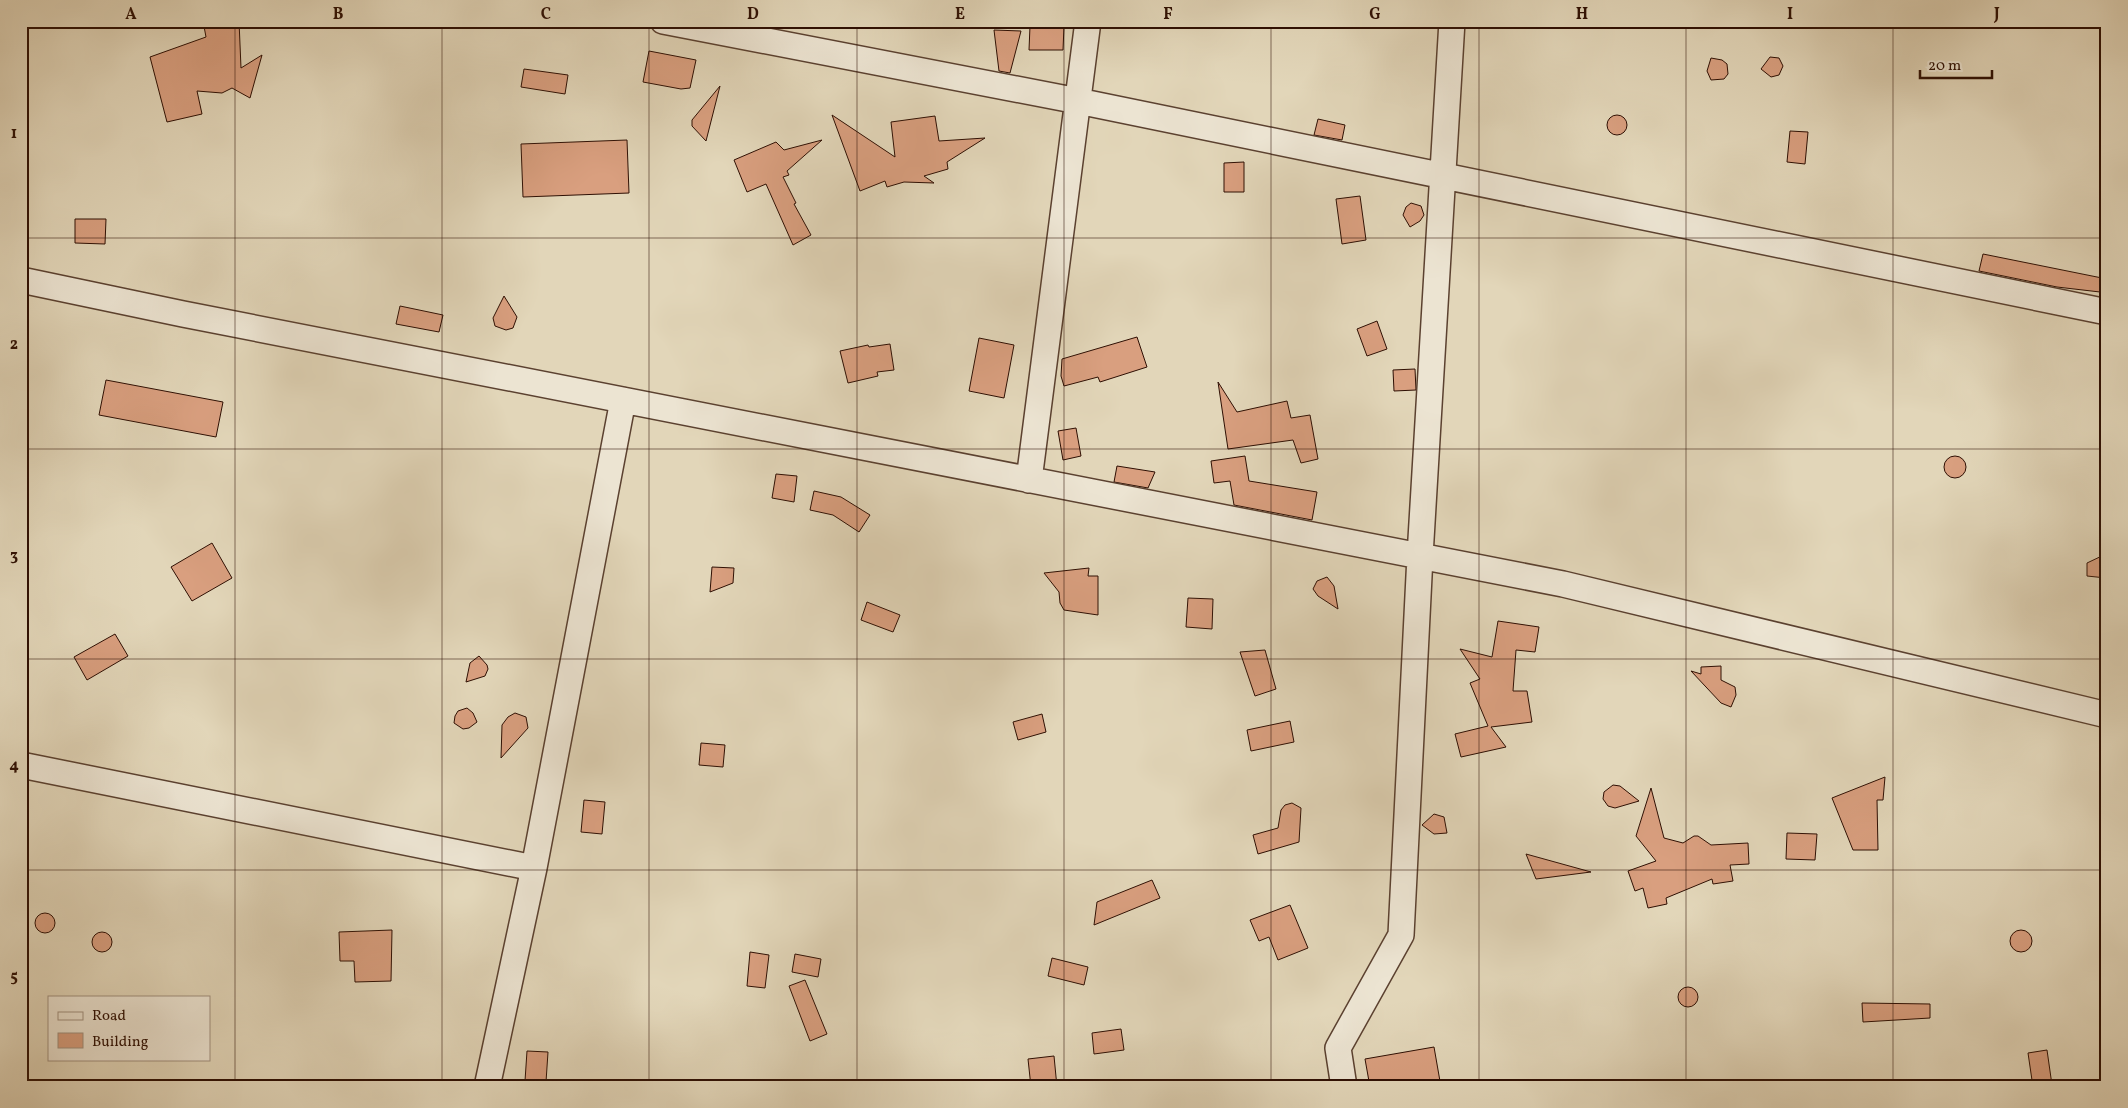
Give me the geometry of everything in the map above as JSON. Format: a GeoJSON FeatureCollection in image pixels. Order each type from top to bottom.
{"type":"FeatureCollection","features":[{"type":"Feature","properties":{"kind":"street"},"geometry":{"type":"LineString","coordinates":[[662,21],[1078,101],[2107,312]]}},
{"type":"Feature","properties":{"kind":"street"},"geometry":{"type":"LineString","coordinates":[[1029,480],[1088,21]]}},
{"type":"Feature","properties":{"kind":"street"},"geometry":{"type":"LineString","coordinates":[[1344,1087],[1338,1048],[1401,935],[1420,556],[1452,21]]}},
{"type":"Feature","properties":{"kind":"street"},"geometry":{"type":"LineString","coordinates":[[21,280],[1562,584],[2107,715]]}},
{"type":"Feature","properties":{"kind":"street"},"geometry":{"type":"LineString","coordinates":[[487,1087],[534,868],[623,400]]}},
{"type":"Feature","properties":{"kind":"street"},"geometry":{"type":"LineString","coordinates":[[21,765],[534,868]]}},
{"type":"Feature","properties":{"kind":"building"},"geometry":{"type":"Polygon","coordinates":[[[203,21],[239,21],[241,68],[262,55],[250,98],[232,88],[222,93],[197,91],[202,114],[167,122],[150,57],[206,37],[203,21]]]}},
{"type":"Feature","properties":{"kind":"building"},"geometry":{"type":"Polygon","coordinates":[[[1030,26],[1064,26],[1063,50],[1029,50],[1030,26]]]}},
{"type":"Feature","properties":{"kind":"building"},"geometry":{"type":"Polygon","coordinates":[[[994,30],[1021,31],[1010,73],[999,71],[994,30]]]}},
{"type":"Feature","properties":{"kind":"building"},"geometry":{"type":"Polygon","coordinates":[[[649,51],[696,60],[690,88],[681,89],[643,82],[649,51]]]}},
{"type":"Feature","properties":{"kind":"building"},"geometry":{"type":"Polygon","coordinates":[[[1770,57],[1779,58],[1783,66],[1779,75],[1771,77],[1761,69],[1770,57]]]}},
{"type":"Feature","properties":{"kind":"building"},"geometry":{"type":"Polygon","coordinates":[[[1711,58],[1722,60],[1727,64],[1728,74],[1724,79],[1711,80],[1707,71],[1711,58]]]}},
{"type":"Feature","properties":{"kind":"building"},"geometry":{"type":"Polygon","coordinates":[[[524,69],[568,75],[565,94],[521,87],[524,69]]]}},
{"type":"Feature","properties":{"kind":"building"},"geometry":{"type":"Polygon","coordinates":[[[720,86],[706,141],[692,126],[692,120],[720,86]]]}},
{"type":"Feature","properties":{"kind":"building"},"geometry":{"type":"Polygon","coordinates":[[[832,115],[895,157],[891,122],[935,116],[939,141],[985,138],[947,162],[948,169],[924,176],[934,183],[904,182],[887,187],[885,181],[860,191],[832,115]]]}},
{"type":"Feature","properties":{"kind":"building"},"geometry":{"type":"Polygon","coordinates":[[[1617,115],[1624,118],[1627,125],[1624,132],[1617,135],[1610,132],[1607,125],[1610,118],[1617,115]]]}},
{"type":"Feature","properties":{"kind":"building"},"geometry":{"type":"Polygon","coordinates":[[[1318,119],[1345,125],[1342,140],[1314,135],[1318,119]]]}},
{"type":"Feature","properties":{"kind":"building"},"geometry":{"type":"Polygon","coordinates":[[[1790,131],[1808,132],[1805,164],[1787,162],[1790,131]]]}},
{"type":"Feature","properties":{"kind":"building"},"geometry":{"type":"Polygon","coordinates":[[[627,140],[629,193],[523,197],[521,144],[627,140]]]}},
{"type":"Feature","properties":{"kind":"building"},"geometry":{"type":"Polygon","coordinates":[[[822,140],[787,171],[789,175],[783,177],[796,203],[794,204],[811,235],[793,245],[766,184],[747,192],[734,160],[776,142],[784,150],[822,140]]]}},
{"type":"Feature","properties":{"kind":"building"},"geometry":{"type":"Polygon","coordinates":[[[1244,162],[1244,192],[1224,192],[1224,163],[1244,162]]]}},
{"type":"Feature","properties":{"kind":"building"},"geometry":{"type":"Polygon","coordinates":[[[1360,196],[1366,240],[1342,244],[1336,199],[1360,196]]]}},
{"type":"Feature","properties":{"kind":"building"},"geometry":{"type":"Polygon","coordinates":[[[1411,203],[1421,206],[1424,215],[1420,221],[1410,227],[1403,215],[1406,207],[1411,203]]]}},
{"type":"Feature","properties":{"kind":"building"},"geometry":{"type":"Polygon","coordinates":[[[75,219],[106,219],[105,244],[75,243],[75,219]]]}},
{"type":"Feature","properties":{"kind":"building"},"geometry":{"type":"Polygon","coordinates":[[[1983,254],[2102,278],[2100,292],[2057,287],[1979,271],[1983,254]]]}},
{"type":"Feature","properties":{"kind":"building"},"geometry":{"type":"Polygon","coordinates":[[[504,296],[517,317],[513,328],[506,330],[495,326],[493,318],[504,296]]]}},
{"type":"Feature","properties":{"kind":"building"},"geometry":{"type":"Polygon","coordinates":[[[400,306],[443,315],[439,332],[396,324],[400,306]]]}},
{"type":"Feature","properties":{"kind":"building"},"geometry":{"type":"Polygon","coordinates":[[[1377,321],[1387,349],[1367,356],[1357,329],[1377,321]]]}},
{"type":"Feature","properties":{"kind":"building"},"geometry":{"type":"Polygon","coordinates":[[[1137,337],[1147,367],[1100,382],[1098,377],[1064,386],[1061,376],[1062,359],[1137,337]]]}},
{"type":"Feature","properties":{"kind":"building"},"geometry":{"type":"Polygon","coordinates":[[[979,338],[1014,345],[1004,398],[969,391],[979,338]]]}},
{"type":"Feature","properties":{"kind":"building"},"geometry":{"type":"Polygon","coordinates":[[[890,344],[894,370],[877,372],[878,376],[848,383],[840,351],[868,345],[869,347],[890,344]]]}},
{"type":"Feature","properties":{"kind":"building"},"geometry":{"type":"Polygon","coordinates":[[[1415,369],[1416,390],[1394,391],[1393,370],[1415,369]]]}},
{"type":"Feature","properties":{"kind":"building"},"geometry":{"type":"Polygon","coordinates":[[[106,380],[223,402],[216,437],[99,415],[106,380]]]}},
{"type":"Feature","properties":{"kind":"building"},"geometry":{"type":"Polygon","coordinates":[[[1218,382],[1237,412],[1287,401],[1291,418],[1310,415],[1318,459],[1301,463],[1293,440],[1228,449],[1218,382]]]}},
{"type":"Feature","properties":{"kind":"building"},"geometry":{"type":"Polygon","coordinates":[[[1076,428],[1081,456],[1063,460],[1058,431],[1076,428]]]}},
{"type":"Feature","properties":{"kind":"building"},"geometry":{"type":"Polygon","coordinates":[[[1245,456],[1249,481],[1317,492],[1312,520],[1234,505],[1230,481],[1214,483],[1211,461],[1245,456]]]}},
{"type":"Feature","properties":{"kind":"building"},"geometry":{"type":"Polygon","coordinates":[[[1955,456],[1963,459],[1966,467],[1963,475],[1955,478],[1947,475],[1944,467],[1947,459],[1955,456]]]}},
{"type":"Feature","properties":{"kind":"building"},"geometry":{"type":"Polygon","coordinates":[[[1117,466],[1155,472],[1148,488],[1114,482],[1117,466]]]}},
{"type":"Feature","properties":{"kind":"building"},"geometry":{"type":"Polygon","coordinates":[[[776,474],[797,476],[794,502],[772,498],[776,474]]]}},
{"type":"Feature","properties":{"kind":"building"},"geometry":{"type":"Polygon","coordinates":[[[814,491],[841,497],[870,515],[859,532],[833,515],[810,510],[814,491]]]}},
{"type":"Feature","properties":{"kind":"building"},"geometry":{"type":"Polygon","coordinates":[[[212,543],[232,578],[192,601],[171,567],[212,543]]]}},
{"type":"Feature","properties":{"kind":"building"},"geometry":{"type":"Polygon","coordinates":[[[2106,554],[2106,578],[2087,576],[2087,563],[2106,554]]]}},
{"type":"Feature","properties":{"kind":"building"},"geometry":{"type":"Polygon","coordinates":[[[712,567],[734,568],[733,583],[710,592],[712,567]]]}},
{"type":"Feature","properties":{"kind":"building"},"geometry":{"type":"Polygon","coordinates":[[[1089,568],[1088,576],[1098,576],[1098,615],[1064,610],[1060,603],[1059,592],[1044,573],[1089,568]]]}},
{"type":"Feature","properties":{"kind":"building"},"geometry":{"type":"Polygon","coordinates":[[[1327,577],[1334,586],[1338,609],[1318,596],[1313,589],[1317,581],[1327,577]]]}},
{"type":"Feature","properties":{"kind":"building"},"geometry":{"type":"Polygon","coordinates":[[[1188,598],[1213,599],[1212,629],[1186,627],[1188,598]]]}},
{"type":"Feature","properties":{"kind":"building"},"geometry":{"type":"Polygon","coordinates":[[[867,602],[900,615],[893,632],[861,620],[867,602]]]}},
{"type":"Feature","properties":{"kind":"building"},"geometry":{"type":"Polygon","coordinates":[[[1498,621],[1539,627],[1535,652],[1516,650],[1513,691],[1527,691],[1532,722],[1491,727],[1506,747],[1461,757],[1455,734],[1488,726],[1470,683],[1480,679],[1460,649],[1492,657],[1498,621]]]}},
{"type":"Feature","properties":{"kind":"building"},"geometry":{"type":"Polygon","coordinates":[[[115,634],[128,656],[87,680],[74,657],[115,634]]]}},
{"type":"Feature","properties":{"kind":"building"},"geometry":{"type":"Polygon","coordinates":[[[1265,650],[1276,689],[1255,696],[1240,652],[1265,650]]]}},
{"type":"Feature","properties":{"kind":"building"},"geometry":{"type":"Polygon","coordinates":[[[479,656],[487,665],[488,669],[485,676],[466,682],[470,663],[479,656]]]}},
{"type":"Feature","properties":{"kind":"building"},"geometry":{"type":"Polygon","coordinates":[[[1721,666],[1721,680],[1735,687],[1736,695],[1731,707],[1721,703],[1691,671],[1701,674],[1701,667],[1721,666]]]}},
{"type":"Feature","properties":{"kind":"building"},"geometry":{"type":"Polygon","coordinates":[[[467,708],[473,713],[477,722],[469,728],[463,729],[454,723],[455,716],[458,711],[467,708]]]}},
{"type":"Feature","properties":{"kind":"building"},"geometry":{"type":"Polygon","coordinates":[[[515,713],[526,717],[528,728],[501,758],[502,725],[508,717],[515,713]]]}},
{"type":"Feature","properties":{"kind":"building"},"geometry":{"type":"Polygon","coordinates":[[[1042,714],[1046,732],[1018,740],[1013,722],[1042,714]]]}},
{"type":"Feature","properties":{"kind":"building"},"geometry":{"type":"Polygon","coordinates":[[[1290,721],[1294,742],[1251,751],[1247,730],[1290,721]]]}},
{"type":"Feature","properties":{"kind":"building"},"geometry":{"type":"Polygon","coordinates":[[[701,743],[725,745],[723,767],[699,765],[701,743]]]}},
{"type":"Feature","properties":{"kind":"building"},"geometry":{"type":"Polygon","coordinates":[[[1885,777],[1883,800],[1877,800],[1878,850],[1853,850],[1832,798],[1885,777]]]}},
{"type":"Feature","properties":{"kind":"building"},"geometry":{"type":"Polygon","coordinates":[[[1613,785],[1620,786],[1639,801],[1615,808],[1608,806],[1603,799],[1604,792],[1613,785]]]}},
{"type":"Feature","properties":{"kind":"building"},"geometry":{"type":"Polygon","coordinates":[[[1651,788],[1664,838],[1683,843],[1694,836],[1698,836],[1711,845],[1748,843],[1749,864],[1730,865],[1733,881],[1713,884],[1712,879],[1666,898],[1667,904],[1648,908],[1643,888],[1635,891],[1628,871],[1656,861],[1636,836],[1651,788]]]}},
{"type":"Feature","properties":{"kind":"building"},"geometry":{"type":"Polygon","coordinates":[[[584,800],[605,802],[602,834],[581,832],[584,800]]]}},
{"type":"Feature","properties":{"kind":"building"},"geometry":{"type":"Polygon","coordinates":[[[1292,803],[1301,808],[1299,842],[1258,854],[1253,835],[1278,828],[1281,810],[1285,805],[1292,803]]]}},
{"type":"Feature","properties":{"kind":"building"},"geometry":{"type":"Polygon","coordinates":[[[1434,814],[1444,817],[1447,833],[1434,834],[1422,825],[1434,814]]]}},
{"type":"Feature","properties":{"kind":"building"},"geometry":{"type":"Polygon","coordinates":[[[1787,833],[1817,834],[1815,860],[1786,859],[1787,833]]]}},
{"type":"Feature","properties":{"kind":"building"},"geometry":{"type":"Polygon","coordinates":[[[1526,854],[1591,872],[1536,879],[1526,854]]]}},
{"type":"Feature","properties":{"kind":"building"},"geometry":{"type":"Polygon","coordinates":[[[1152,880],[1160,898],[1094,925],[1097,902],[1152,880]]]}},
{"type":"Feature","properties":{"kind":"building"},"geometry":{"type":"Polygon","coordinates":[[[1290,905],[1308,948],[1278,960],[1269,937],[1259,941],[1250,920],[1290,905]]]}},
{"type":"Feature","properties":{"kind":"building"},"geometry":{"type":"Polygon","coordinates":[[[41,913],[49,913],[55,919],[55,927],[49,933],[41,933],[35,927],[35,919],[41,913]]]}},
{"type":"Feature","properties":{"kind":"building"},"geometry":{"type":"Polygon","coordinates":[[[392,930],[391,981],[355,982],[354,961],[340,961],[339,932],[392,930]]]}},
{"type":"Feature","properties":{"kind":"building"},"geometry":{"type":"Polygon","coordinates":[[[2021,930],[2031,937],[2032,941],[2025,951],[2021,952],[2011,945],[2010,941],[2017,931],[2021,930]]]}},
{"type":"Feature","properties":{"kind":"building"},"geometry":{"type":"Polygon","coordinates":[[[98,932],[106,932],[112,938],[112,946],[106,952],[98,952],[92,946],[92,938],[98,932]]]}},
{"type":"Feature","properties":{"kind":"building"},"geometry":{"type":"Polygon","coordinates":[[[750,952],[769,955],[765,988],[747,986],[750,952]]]}},
{"type":"Feature","properties":{"kind":"building"},"geometry":{"type":"Polygon","coordinates":[[[795,954],[821,959],[818,977],[792,972],[795,954]]]}},
{"type":"Feature","properties":{"kind":"building"},"geometry":{"type":"Polygon","coordinates":[[[1052,958],[1088,967],[1084,985],[1048,976],[1052,958]]]}},
{"type":"Feature","properties":{"kind":"building"},"geometry":{"type":"Polygon","coordinates":[[[805,980],[827,1034],[810,1041],[789,986],[805,980]]]}},
{"type":"Feature","properties":{"kind":"building"},"geometry":{"type":"Polygon","coordinates":[[[1688,987],[1695,990],[1698,997],[1695,1004],[1688,1007],[1681,1004],[1678,997],[1681,990],[1688,987]]]}},
{"type":"Feature","properties":{"kind":"building"},"geometry":{"type":"Polygon","coordinates":[[[1862,1003],[1930,1004],[1930,1018],[1863,1022],[1862,1003]]]}},
{"type":"Feature","properties":{"kind":"building"},"geometry":{"type":"Polygon","coordinates":[[[1121,1029],[1124,1050],[1094,1054],[1092,1033],[1121,1029]]]}},
{"type":"Feature","properties":{"kind":"building"},"geometry":{"type":"Polygon","coordinates":[[[1434,1047],[1441,1087],[1370,1087],[1365,1059],[1434,1047]]]}},
{"type":"Feature","properties":{"kind":"building"},"geometry":{"type":"Polygon","coordinates":[[[2047,1050],[2052,1085],[2033,1087],[2028,1053],[2047,1050]]]}},
{"type":"Feature","properties":{"kind":"building"},"geometry":{"type":"Polygon","coordinates":[[[527,1051],[548,1052],[546,1082],[525,1081],[527,1051]]]}},
{"type":"Feature","properties":{"kind":"building"},"geometry":{"type":"Polygon","coordinates":[[[1054,1056],[1057,1087],[1031,1087],[1028,1059],[1054,1056]]]}}]}
